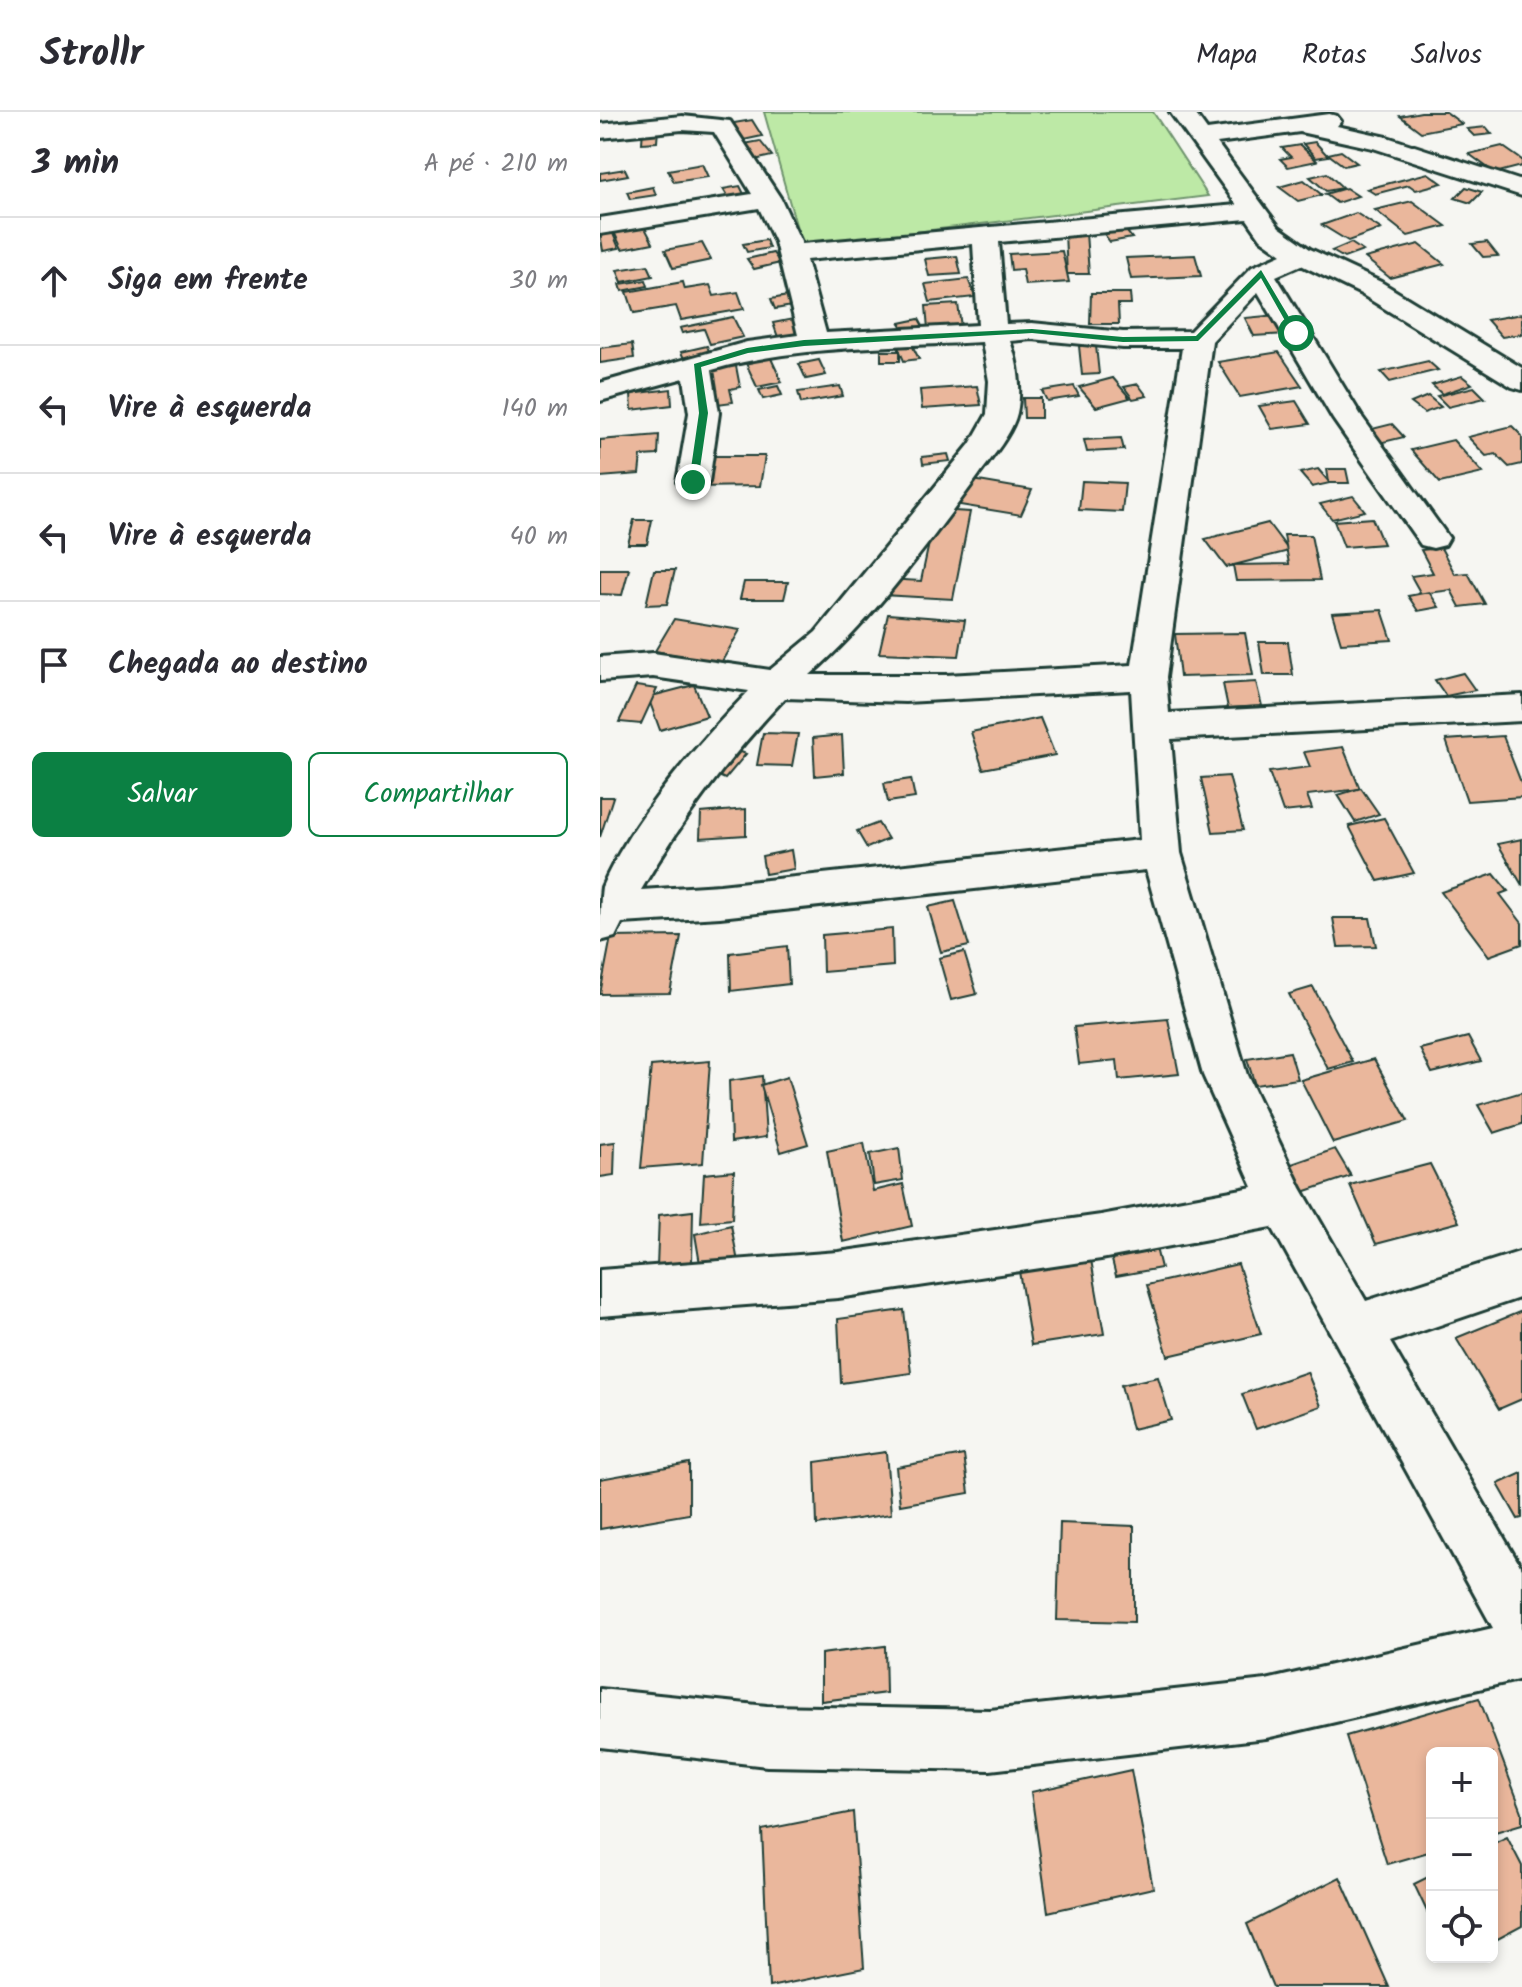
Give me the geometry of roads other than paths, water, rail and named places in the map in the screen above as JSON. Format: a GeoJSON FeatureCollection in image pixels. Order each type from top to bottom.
{"type":"FeatureCollection","features":[{"type":"Feature","properties":{"kind":"street"},"geometry":{"type":"LineString","coordinates":[[1182,112],[1270,233],[1301,255],[1371,288],[1522,381]]}},
{"type":"Feature","properties":{"kind":"street"},"geometry":{"type":"LineString","coordinates":[[1203,138],[1367,114]]}},
{"type":"Feature","properties":{"kind":"street"},"geometry":{"type":"LineString","coordinates":[[600,131],[629,119],[722,126],[768,199],[791,253],[814,343]]}},
{"type":"Feature","properties":{"kind":"street"},"geometry":{"type":"LineString","coordinates":[[1300,125],[1379,142],[1522,189]]}},
{"type":"Feature","properties":{"kind":"street"},"geometry":{"type":"LineString","coordinates":[[600,226],[768,199]]}},
{"type":"Feature","properties":{"kind":"street"},"geometry":{"type":"LineString","coordinates":[[791,253],[1253,211]]}},
{"type":"Feature","properties":{"kind":"street"},"geometry":{"type":"LineString","coordinates":[[605,917],[655,832],[714,750],[775,686],[828,640],[984,446],[1002,414],[1004,381],[1001,355],[993,334],[986,236]]}},
{"type":"Feature","properties":{"kind":"street"},"geometry":{"type":"LineString","coordinates":[[1301,255],[1261,273],[1198,339],[1148,677],[1161,853],[1225,1075],[1284,1203],[1358,1328],[1522,1624]]}},
{"type":"Feature","properties":{"kind":"street"},"geometry":{"type":"LineString","coordinates":[[1261,273],[1348,419],[1433,538]]}},
{"type":"Feature","properties":{"kind":"street"},"geometry":{"type":"LineString","coordinates":[[600,392],[747,351],[814,343],[1032,331],[1123,340],[1198,339]]}},
{"type":"Feature","properties":{"kind":"street"},"geometry":{"type":"LineString","coordinates":[[693,482],[704,413],[697,366]]}},
{"type":"Feature","properties":{"kind":"street"},"geometry":{"type":"LineString","coordinates":[[600,669],[639,662],[775,686],[912,689],[1148,677]]}},
{"type":"Feature","properties":{"kind":"street"},"geometry":{"type":"LineString","coordinates":[[1151,727],[1522,708]]}},
{"type":"Feature","properties":{"kind":"street"},"geometry":{"type":"LineString","coordinates":[[605,917],[720,901],[1161,853]]}},
{"type":"Feature","properties":{"kind":"street"},"geometry":{"type":"LineString","coordinates":[[600,1293],[838,1275],[1101,1237],[1284,1203]]}},
{"type":"Feature","properties":{"kind":"street"},"geometry":{"type":"LineString","coordinates":[[1358,1328],[1522,1274]]}},
{"type":"Feature","properties":{"kind":"street"},"geometry":{"type":"LineString","coordinates":[[600,1718],[767,1736],[990,1740],[1266,1709],[1522,1650]]}}]}
